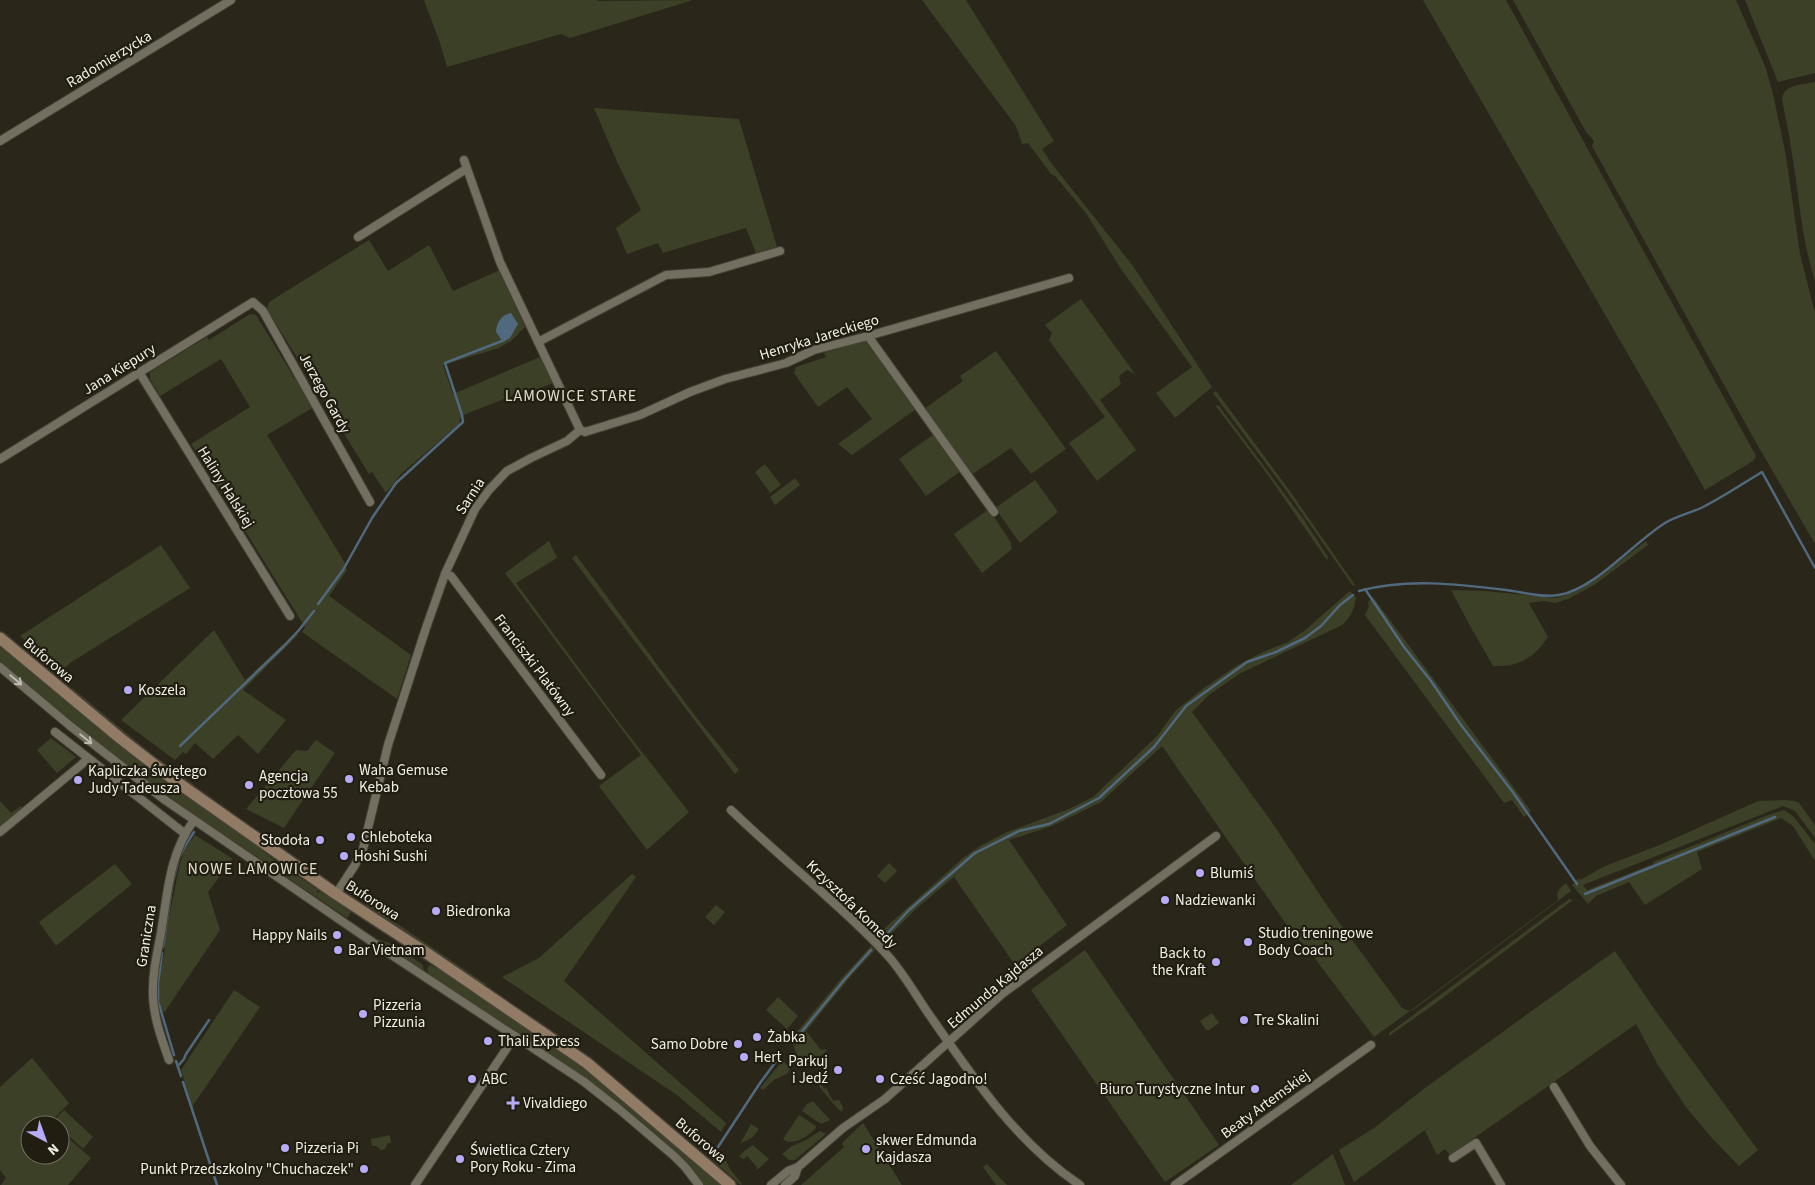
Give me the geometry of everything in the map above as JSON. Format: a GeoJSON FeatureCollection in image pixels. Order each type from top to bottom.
{"type":"FeatureCollection","features":[{"type":"Feature","properties":{"kind":"main road","name":"Buforowa"},"geometry":{"type":"LineString","coordinates":[[0,638],[157,768],[336,894],[432,957],[587,1064],[730,1185]]}},
{"type":"Feature","properties":{"kind":"street","name":"Radomierzycka"},"geometry":{"type":"LineString","coordinates":[[0,141],[232,0]]}},
{"type":"Feature","properties":{"kind":"street"},"geometry":{"type":"LineString","coordinates":[[464,160],[500,262],[580,430]]}},
{"type":"Feature","properties":{"kind":"street"},"geometry":{"type":"LineString","coordinates":[[358,237],[466,169]]}},
{"type":"Feature","properties":{"kind":"street"},"geometry":{"type":"LineString","coordinates":[[538,342],[666,275],[709,272],[780,251]]}},
{"type":"Feature","properties":{"kind":"street","name":"Henryka Jareckiego"},"geometry":{"type":"LineString","coordinates":[[580,430],[585,432],[640,414],[725,379],[786,363],[814,350],[1069,278]]}},
{"type":"Feature","properties":{"kind":"street","name":"Jana Kiepury"},"geometry":{"type":"LineString","coordinates":[[0,459],[252,302]]}},
{"type":"Feature","properties":{"kind":"street","name":"Jerzego Gardy"},"geometry":{"type":"LineString","coordinates":[[252,302],[263,311],[370,502]]}},
{"type":"Feature","properties":{"kind":"street"},"geometry":{"type":"LineString","coordinates":[[868,336],[994,512]]}},
{"type":"Feature","properties":{"kind":"street","name":"Haliny Halskiej"},"geometry":{"type":"LineString","coordinates":[[138,372],[290,616]]}},
{"type":"Feature","properties":{"kind":"street","name":"Sarnia"},"geometry":{"type":"LineString","coordinates":[[336,894],[363,849],[388,745],[445,574],[475,509],[500,476],[514,466],[567,441],[580,430]]}},
{"type":"Feature","properties":{"kind":"street","name":"Franciszki Platówny"},"geometry":{"type":"LineString","coordinates":[[445,574],[451,576],[601,775]]}},
{"type":"Feature","properties":{"kind":"street","name":"Buforowa"},"geometry":{"type":"LineString","coordinates":[[0,667],[100,750],[161,797],[384,950],[583,1081],[674,1156],[699,1185]]}},
{"type":"Feature","properties":{"kind":"street"},"geometry":{"type":"LineString","coordinates":[[54,732],[184,833]]}},
{"type":"Feature","properties":{"kind":"street"},"geometry":{"type":"LineString","coordinates":[[0,832],[88,758]]}},
{"type":"Feature","properties":{"kind":"street","name":"Krzysztofa Komedy"},"geometry":{"type":"LineString","coordinates":[[731,810],[880,947],[897,968],[977,1082],[1019,1132],[1050,1161],[1080,1185]]}},
{"type":"Feature","properties":{"kind":"street","name":"Graniczna"},"geometry":{"type":"LineString","coordinates":[[169,1060],[155,1013],[153,994],[154,970],[171,872],[184,833],[194,820]]}},
{"type":"Feature","properties":{"kind":"street","name":"Edmunda Kajdasza"},"geometry":{"type":"LineString","coordinates":[[771,1185],[788,1171],[798,1167],[843,1128],[885,1099],[1002,994],[1216,836]]}},
{"type":"Feature","properties":{"kind":"street"},"geometry":{"type":"LineString","coordinates":[[415,1185],[515,1036]]}},
{"type":"Feature","properties":{"kind":"street","name":"Beaty Artemskiej"},"geometry":{"type":"LineString","coordinates":[[1175,1185],[1371,1045]]}},
{"type":"Feature","properties":{"kind":"street"},"geometry":{"type":"LineString","coordinates":[[1554,1086],[1578,1127],[1621,1185]]}},
{"type":"Feature","properties":{"kind":"street"},"geometry":{"type":"LineString","coordinates":[[1453,1158],[1476,1143],[1501,1185]]}},
{"type":"Feature","properties":{"kind":"street","name":"Edmunda Kajdasza"},"geometry":{"type":"LineString","coordinates":[[785,1185],[795,1176],[798,1167]]}},
{"type":"Feature","properties":{"kind":"green space"},"geometry":{"type":"Polygon","coordinates":[[[424,0],[693,0],[570,38],[561,34],[447,67],[424,0]]]}},
{"type":"Feature","properties":{"kind":"green space"},"geometry":{"type":"Polygon","coordinates":[[[922,0],[966,0],[1054,141],[1042,149],[1133,266],[1212,387],[1175,418],[1156,393],[1192,367],[1121,269],[1086,213],[1055,176],[1051,174],[1028,143],[1022,144],[1016,126],[922,0]]]}},
{"type":"Feature","properties":{"kind":"green space"},"geometry":{"type":"Polygon","coordinates":[[[1423,0],[1506,0],[1756,456],[1753,461],[1705,490],[1423,0]]]}},
{"type":"Feature","properties":{"kind":"green space"},"geometry":{"type":"Polygon","coordinates":[[[1513,0],[1736,0],[1765,66],[1773,94],[1786,156],[1800,254],[1815,313],[1815,544],[1754,439],[1592,146],[1594,141],[1586,132],[1513,0]]]}},
{"type":"Feature","properties":{"kind":"green space"},"geometry":{"type":"Polygon","coordinates":[[[1745,0],[1815,0],[1815,73],[1778,82],[1745,0]]]}},
{"type":"Feature","properties":{"kind":"green space"},"geometry":{"type":"Polygon","coordinates":[[[1815,82],[1815,281],[1803,232],[1782,99],[1786,90],[1815,82]]]}},
{"type":"Feature","properties":{"kind":"green space"},"geometry":{"type":"Polygon","coordinates":[[[594,108],[739,119],[777,247],[756,253],[746,228],[663,253],[658,243],[627,254],[616,228],[641,210],[618,164],[594,108]]]}},
{"type":"Feature","properties":{"kind":"green space"},"geometry":{"type":"Polygon","coordinates":[[[369,240],[388,271],[429,245],[453,291],[500,270],[525,327],[511,341],[499,348],[443,365],[453,394],[540,357],[553,383],[533,391],[531,388],[461,416],[459,424],[401,474],[386,493],[372,472],[369,474],[267,309],[269,302],[369,240]]]}},
{"type":"Feature","properties":{"kind":"green space"},"geometry":{"type":"Polygon","coordinates":[[[1081,299],[1135,374],[1127,370],[1119,376],[1121,384],[1100,400],[1136,450],[1097,481],[1069,443],[1105,417],[1049,340],[1052,333],[1045,325],[1081,299]]]}},
{"type":"Feature","properties":{"kind":"green space"},"geometry":{"type":"Polygon","coordinates":[[[250,314],[256,315],[295,379],[298,378],[314,407],[267,435],[345,563],[347,570],[329,596],[411,655],[397,699],[302,632],[305,627],[191,444],[250,407],[221,359],[160,396],[150,379],[150,372],[207,337],[209,340],[250,314]]]}},
{"type":"Feature","properties":{"kind":"green space"},"geometry":{"type":"Polygon","coordinates":[[[860,341],[869,342],[916,409],[852,455],[838,444],[872,419],[847,387],[818,407],[794,373],[796,367],[826,357],[824,353],[860,341]]]}},
{"type":"Feature","properties":{"kind":"green space"},"geometry":{"type":"Polygon","coordinates":[[[996,351],[1066,449],[1031,474],[1011,448],[971,475],[924,409],[963,381],[960,376],[996,351]]]}},
{"type":"Feature","properties":{"kind":"green space"},"geometry":{"type":"Polygon","coordinates":[[[1216,391],[1287,487],[1355,585],[1353,586],[1285,489],[1213,393],[1216,391]]]}},
{"type":"Feature","properties":{"kind":"green space"},"geometry":{"type":"Polygon","coordinates":[[[1215,405],[1219,406],[1304,520],[1328,557],[1327,560],[1268,475],[1215,405]]]}},
{"type":"Feature","properties":{"kind":"green space"},"geometry":{"type":"Polygon","coordinates":[[[934,434],[961,471],[926,496],[899,459],[934,434]]]}},
{"type":"Feature","properties":{"kind":"green space"},"geometry":{"type":"Polygon","coordinates":[[[765,464],[781,485],[770,493],[755,472],[765,464]]]}},
{"type":"Feature","properties":{"kind":"green space"},"geometry":{"type":"Polygon","coordinates":[[[795,478],[800,485],[775,505],[770,497],[795,478]]]}},
{"type":"Feature","properties":{"kind":"green space"},"geometry":{"type":"Polygon","coordinates":[[[1035,480],[1058,512],[1020,543],[995,508],[1035,480]]]}},
{"type":"Feature","properties":{"kind":"green space"},"geometry":{"type":"Polygon","coordinates":[[[989,509],[1011,543],[1012,549],[982,573],[954,534],[989,509]]]}},
{"type":"Feature","properties":{"kind":"green space"},"geometry":{"type":"Polygon","coordinates":[[[549,541],[557,558],[516,583],[621,725],[689,812],[647,850],[599,786],[641,755],[505,573],[549,541]]]}},
{"type":"Feature","properties":{"kind":"green space"},"geometry":{"type":"Polygon","coordinates":[[[1646,541],[1648,545],[1594,585],[1568,599],[1555,603],[1544,601],[1529,603],[1548,637],[1531,656],[1511,665],[1493,666],[1451,590],[1485,591],[1557,598],[1577,591],[1602,575],[1646,541]]]}},
{"type":"Feature","properties":{"kind":"green space"},"geometry":{"type":"Polygon","coordinates":[[[161,545],[190,588],[70,663],[62,671],[20,636],[161,545]]]}},
{"type":"Feature","properties":{"kind":"green space"},"geometry":{"type":"Polygon","coordinates":[[[576,555],[696,717],[739,770],[735,774],[572,558],[576,555]]]}},
{"type":"Feature","properties":{"kind":"green space"},"geometry":{"type":"Polygon","coordinates":[[[1350,591],[1356,598],[1350,616],[1342,625],[1239,674],[1209,695],[1192,712],[1271,821],[1328,907],[1402,1008],[1410,1011],[1374,1037],[1307,948],[1293,934],[1162,746],[1101,802],[1052,826],[1009,840],[1067,925],[1015,965],[954,877],[964,868],[916,909],[883,942],[878,936],[963,858],[980,846],[1007,832],[1069,809],[1093,797],[1158,735],[1175,711],[1236,666],[1288,642],[1304,631],[1350,591]]]}},
{"type":"Feature","properties":{"kind":"green space"},"geometry":{"type":"Polygon","coordinates":[[[1373,597],[1531,811],[1524,817],[1512,800],[1504,803],[1365,615],[1369,606],[1368,602],[1373,597]]]}},
{"type":"Feature","properties":{"kind":"green space"},"geometry":{"type":"Polygon","coordinates":[[[214,630],[245,680],[296,632],[298,635],[243,690],[286,720],[258,754],[238,735],[213,759],[195,743],[186,754],[183,752],[175,760],[121,720],[214,630]]]}},
{"type":"Feature","properties":{"kind":"green space"},"geometry":{"type":"Polygon","coordinates":[[[0,645],[143,763],[244,835],[274,860],[318,890],[318,893],[320,891],[351,912],[347,918],[135,772],[0,662],[0,645]]]}},
{"type":"Feature","properties":{"kind":"green space"},"geometry":{"type":"Polygon","coordinates":[[[72,688],[148,751],[194,785],[167,769],[72,692],[72,688]]]}},
{"type":"Feature","properties":{"kind":"green space"},"geometry":{"type":"Polygon","coordinates":[[[51,738],[76,757],[57,773],[37,750],[51,738]]]}},
{"type":"Feature","properties":{"kind":"green space"},"geometry":{"type":"Polygon","coordinates":[[[316,740],[335,753],[284,828],[246,809],[296,750],[307,751],[316,740]]]}},
{"type":"Feature","properties":{"kind":"green space"},"geometry":{"type":"Polygon","coordinates":[[[1784,800],[1799,803],[1815,825],[1815,838],[1795,811],[1783,806],[1583,885],[1587,890],[1784,810],[1793,816],[1815,844],[1815,861],[1793,826],[1781,818],[1697,852],[1702,869],[1645,905],[1629,882],[1596,896],[1588,904],[1572,885],[1579,878],[1580,880],[1603,867],[1662,844],[1758,801],[1784,800]]]}},
{"type":"Feature","properties":{"kind":"green space"},"geometry":{"type":"Polygon","coordinates":[[[0,801],[11,813],[21,806],[21,809],[0,827],[0,801]]]}},
{"type":"Feature","properties":{"kind":"green space"},"geometry":{"type":"Polygon","coordinates":[[[195,835],[233,859],[208,892],[220,930],[164,1013],[159,999],[165,947],[163,947],[184,850],[195,835]]]}},
{"type":"Feature","properties":{"kind":"green space"},"geometry":{"type":"Polygon","coordinates":[[[889,863],[897,871],[885,883],[877,876],[889,863]]]}},
{"type":"Feature","properties":{"kind":"green space"},"geometry":{"type":"Polygon","coordinates":[[[115,864],[132,884],[56,946],[39,922],[115,864]]]}},
{"type":"Feature","properties":{"kind":"green space"},"geometry":{"type":"Polygon","coordinates":[[[632,874],[636,877],[564,981],[726,1123],[721,1132],[677,1095],[502,977],[539,958],[632,874]]]}},
{"type":"Feature","properties":{"kind":"green space"},"geometry":{"type":"Polygon","coordinates":[[[1566,883],[1571,891],[1410,1011],[1558,900],[1557,894],[1566,883]]]}},
{"type":"Feature","properties":{"kind":"green space"},"geometry":{"type":"Polygon","coordinates":[[[1569,899],[1573,900],[1389,1036],[1389,1033],[1569,899]]]}},
{"type":"Feature","properties":{"kind":"green space"},"geometry":{"type":"Polygon","coordinates":[[[367,903],[487,985],[481,985],[366,905],[367,903]]]}},
{"type":"Feature","properties":{"kind":"green space"},"geometry":{"type":"Polygon","coordinates":[[[716,905],[725,912],[714,925],[705,917],[716,905]]]}},
{"type":"Feature","properties":{"kind":"green space"},"geometry":{"type":"Polygon","coordinates":[[[376,940],[395,945],[423,965],[424,972],[376,940]]]}},
{"type":"Feature","properties":{"kind":"green space"},"geometry":{"type":"Polygon","coordinates":[[[871,946],[875,950],[850,977],[794,1046],[790,1040],[871,946]]]}},
{"type":"Feature","properties":{"kind":"green space"},"geometry":{"type":"Polygon","coordinates":[[[1085,950],[1219,1145],[1165,1182],[1031,990],[1085,950]]]}},
{"type":"Feature","properties":{"kind":"green space"},"geometry":{"type":"Polygon","coordinates":[[[1615,951],[1655,1010],[1758,1150],[1739,1166],[1686,1107],[1658,1065],[1636,1024],[1450,1155],[1445,1149],[1437,1155],[1425,1131],[1429,1127],[1354,1182],[1339,1150],[1374,1128],[1425,1088],[1615,951]]]}},
{"type":"Feature","properties":{"kind":"green space"},"geometry":{"type":"Polygon","coordinates":[[[430,965],[448,974],[594,1075],[720,1185],[704,1185],[663,1141],[630,1114],[595,1086],[541,1048],[429,975],[427,968],[430,965]]]}},
{"type":"Feature","properties":{"kind":"green space"},"geometry":{"type":"Polygon","coordinates":[[[234,990],[260,1007],[192,1107],[181,1070],[234,990]]]}},
{"type":"Feature","properties":{"kind":"green space"},"geometry":{"type":"Polygon","coordinates":[[[778,997],[798,1016],[787,1029],[766,1010],[778,997]]]}},
{"type":"Feature","properties":{"kind":"green space"},"geometry":{"type":"Polygon","coordinates":[[[1212,1013],[1219,1023],[1206,1030],[1200,1021],[1212,1013]]]}},
{"type":"Feature","properties":{"kind":"green space"},"geometry":{"type":"Polygon","coordinates":[[[807,1032],[821,1050],[825,1049],[827,1051],[806,1067],[799,1061],[794,1047],[807,1032]]]}},
{"type":"Feature","properties":{"kind":"green space"},"geometry":{"type":"Polygon","coordinates":[[[32,1058],[69,1103],[58,1115],[20,1115],[20,1165],[70,1165],[70,1140],[91,1158],[68,1185],[1,1185],[6,1178],[0,1170],[0,1087],[32,1058]]]}},
{"type":"Feature","properties":{"kind":"green space"},"geometry":{"type":"Polygon","coordinates":[[[783,1060],[790,1069],[788,1073],[774,1080],[763,1090],[760,1088],[783,1060]]]}},
{"type":"Feature","properties":{"kind":"green space"},"geometry":{"type":"Polygon","coordinates":[[[815,1076],[818,1076],[824,1089],[826,1088],[833,1101],[839,1100],[843,1107],[842,1112],[816,1083],[814,1080],[815,1076]]]}},
{"type":"Feature","properties":{"kind":"green space"},"geometry":{"type":"Polygon","coordinates":[[[813,1101],[830,1120],[821,1124],[802,1111],[807,1104],[813,1101]]]}},
{"type":"Feature","properties":{"kind":"green space"},"geometry":{"type":"Polygon","coordinates":[[[64,1110],[69,1115],[59,1115],[64,1110]]]}},
{"type":"Feature","properties":{"kind":"green space"},"geometry":{"type":"Polygon","coordinates":[[[799,1115],[816,1126],[816,1128],[805,1137],[796,1141],[791,1142],[783,1139],[799,1115]]]}},
{"type":"Feature","properties":{"kind":"green space"},"geometry":{"type":"Polygon","coordinates":[[[70,1116],[93,1137],[83,1149],[70,1137],[70,1116]]]}},
{"type":"Feature","properties":{"kind":"green space","name":"skwer Edmunda Kajdasza"},"geometry":{"type":"Polygon","coordinates":[[[863,1123],[902,1185],[801,1185],[844,1147],[842,1144],[844,1141],[863,1123]]]}},
{"type":"Feature","properties":{"kind":"green space"},"geometry":{"type":"Polygon","coordinates":[[[751,1124],[759,1129],[753,1137],[740,1144],[751,1124]]]}},
{"type":"Feature","properties":{"kind":"green space"},"geometry":{"type":"Polygon","coordinates":[[[820,1131],[826,1134],[795,1160],[789,1160],[782,1154],[792,1146],[820,1131]]]}},
{"type":"Feature","properties":{"kind":"green space"},"geometry":{"type":"Polygon","coordinates":[[[390,1135],[391,1143],[388,1143],[385,1149],[381,1150],[376,1146],[372,1146],[371,1139],[390,1135]]]}},
{"type":"Feature","properties":{"kind":"green space"},"geometry":{"type":"Polygon","coordinates":[[[696,1138],[718,1158],[726,1161],[741,1185],[715,1162],[694,1140],[696,1138]]]}},
{"type":"Feature","properties":{"kind":"green space"},"geometry":{"type":"Polygon","coordinates":[[[753,1145],[769,1159],[757,1170],[757,1167],[747,1156],[744,1159],[739,1157],[753,1145]]]}},
{"type":"Feature","properties":{"kind":"green space"},"geometry":{"type":"Polygon","coordinates":[[[1333,1154],[1345,1185],[1291,1185],[1333,1154]]]}},
{"type":"Feature","properties":{"kind":"green space"},"geometry":{"type":"Polygon","coordinates":[[[987,1164],[1007,1185],[996,1185],[983,1167],[987,1164]]]}},
{"type":"Feature","properties":{"kind":"water"},"geometry":{"type":"Polygon","coordinates":[[[511,313],[518,324],[510,338],[503,342],[496,332],[497,325],[502,317],[511,313]]]}},
{"type":"Feature","properties":{"kind":"waterway"},"geometry":{"type":"LineString","coordinates":[[318,604],[343,570],[372,518],[396,483],[463,422],[445,363],[502,341]]}},
{"type":"Feature","properties":{"kind":"waterway"},"geometry":{"type":"LineString","coordinates":[[1359,591],[1414,583],[1451,584],[1546,596],[1573,591],[1600,575],[1665,523],[1710,503],[1762,472],[1815,568]]}},
{"type":"Feature","properties":{"kind":"waterway"},"geometry":{"type":"LineString","coordinates":[[1365,589],[1404,647],[1512,791],[1577,884]]}},
{"type":"Feature","properties":{"kind":"waterway"},"geometry":{"type":"LineString","coordinates":[[884,937],[909,910],[975,853],[1019,831],[1049,824],[1099,798],[1154,747],[1186,706],[1247,662],[1276,652],[1305,638],[1321,626],[1340,605],[1353,595]]}},
{"type":"Feature","properties":{"kind":"waterway"},"geometry":{"type":"LineString","coordinates":[[180,746],[284,646],[314,611]]}},
{"type":"Feature","properties":{"kind":"waterway"},"geometry":{"type":"LineString","coordinates":[[1585,894],[1775,817]]}},
{"type":"Feature","properties":{"kind":"waterway"},"geometry":{"type":"LineString","coordinates":[[172,886],[179,858],[194,832]]}},
{"type":"Feature","properties":{"kind":"waterway"},"geometry":{"type":"LineString","coordinates":[[163,947],[172,887]]}},
{"type":"Feature","properties":{"kind":"waterway"},"geometry":{"type":"LineString","coordinates":[[794,1041],[871,950]]}},
{"type":"Feature","properties":{"kind":"waterway"},"geometry":{"type":"LineString","coordinates":[[162,953],[158,1001],[174,1055]]}},
{"type":"Feature","properties":{"kind":"waterway"},"geometry":{"type":"LineString","coordinates":[[178,1066],[209,1020]]}},
{"type":"Feature","properties":{"kind":"waterway"},"geometry":{"type":"LineString","coordinates":[[718,1147],[780,1056]]}},
{"type":"Feature","properties":{"kind":"waterway"},"geometry":{"type":"LineString","coordinates":[[176,1061],[181,1076]]}},
{"type":"Feature","properties":{"kind":"waterway"},"geometry":{"type":"LineString","coordinates":[[183,1082],[217,1185]]}},
{"type":"Feature","properties":{"kind":"place","name":"Koszela"},"geometry":{"type":"Point","coordinates":[128,690]}},
{"type":"Feature","properties":{"kind":"place","name":"Waha Gemuse Kebab"},"geometry":{"type":"Point","coordinates":[349,779]}},
{"type":"Feature","properties":{"kind":"place","name":"Kapliczka świętego Judy Tadeusza"},"geometry":{"type":"Point","coordinates":[78,780]}},
{"type":"Feature","properties":{"kind":"place","name":"Agencja pocztowa 55"},"geometry":{"type":"Point","coordinates":[249,785]}},
{"type":"Feature","properties":{"kind":"place","name":"Chleboteka"},"geometry":{"type":"Point","coordinates":[351,837]}},
{"type":"Feature","properties":{"kind":"place","name":"Stodoła"},"geometry":{"type":"Point","coordinates":[320,840]}},
{"type":"Feature","properties":{"kind":"place","name":"Hoshi Sushi"},"geometry":{"type":"Point","coordinates":[344,856]}},
{"type":"Feature","properties":{"kind":"place","name":"Blumiś"},"geometry":{"type":"Point","coordinates":[1200,873]}},
{"type":"Feature","properties":{"kind":"place","name":"Nadziewanki"},"geometry":{"type":"Point","coordinates":[1165,900]}},
{"type":"Feature","properties":{"kind":"place","name":"Biedronka"},"geometry":{"type":"Point","coordinates":[436,911]}},
{"type":"Feature","properties":{"kind":"place","name":"Happy Nails"},"geometry":{"type":"Point","coordinates":[337,935]}},
{"type":"Feature","properties":{"kind":"place","name":"Studio treningowe Body Coach"},"geometry":{"type":"Point","coordinates":[1248,942]}},
{"type":"Feature","properties":{"kind":"place","name":"Bar Vietnam"},"geometry":{"type":"Point","coordinates":[338,950]}},
{"type":"Feature","properties":{"kind":"place","name":"Back to the Kraft"},"geometry":{"type":"Point","coordinates":[1216,962]}},
{"type":"Feature","properties":{"kind":"place","name":"Pizzeria Pizzunia"},"geometry":{"type":"Point","coordinates":[363,1014]}},
{"type":"Feature","properties":{"kind":"place","name":"Tre Skalini"},"geometry":{"type":"Point","coordinates":[1244,1020]}},
{"type":"Feature","properties":{"kind":"place","name":"Żabka"},"geometry":{"type":"Point","coordinates":[757,1037]}},
{"type":"Feature","properties":{"kind":"place","name":"Thali Express"},"geometry":{"type":"Point","coordinates":[488,1041]}},
{"type":"Feature","properties":{"kind":"place","name":"Samo Dobre"},"geometry":{"type":"Point","coordinates":[738,1044]}},
{"type":"Feature","properties":{"kind":"place","name":"Hert"},"geometry":{"type":"Point","coordinates":[744,1057]}},
{"type":"Feature","properties":{"kind":"place","name":"Parkuj i Jedź"},"geometry":{"type":"Point","coordinates":[838,1070]}},
{"type":"Feature","properties":{"kind":"place","name":"ABC"},"geometry":{"type":"Point","coordinates":[472,1079]}},
{"type":"Feature","properties":{"kind":"place","name":"Cześć Jagodno!"},"geometry":{"type":"Point","coordinates":[880,1079]}},
{"type":"Feature","properties":{"kind":"place","name":"Biuro Turystyczne Intur"},"geometry":{"type":"Point","coordinates":[1255,1089]}},
{"type":"Feature","properties":{"kind":"place","name":"Vivaldiego"},"geometry":{"type":"Point","coordinates":[513,1103]}},
{"type":"Feature","properties":{"kind":"place","name":"Pizzeria Pi"},"geometry":{"type":"Point","coordinates":[285,1148]}},
{"type":"Feature","properties":{"kind":"place","name":"skwer Edmunda Kajdasza"},"geometry":{"type":"Point","coordinates":[866,1149]}},
{"type":"Feature","properties":{"kind":"place","name":"Świetlica Cztery Pory Roku - Zima"},"geometry":{"type":"Point","coordinates":[460,1159]}},
{"type":"Feature","properties":{"kind":"place","name":"Punkt Przedszkolny \"Chuchaczek\""},"geometry":{"type":"Point","coordinates":[364,1169]}},
{"type":"Feature","properties":{"kind":"district","name":"LAMOWICE STARE"},"geometry":{"type":"Point","coordinates":[571,395]}},
{"type":"Feature","properties":{"kind":"district","name":"NOWE LAMOWICE"},"geometry":{"type":"Point","coordinates":[253,868]}}]}
